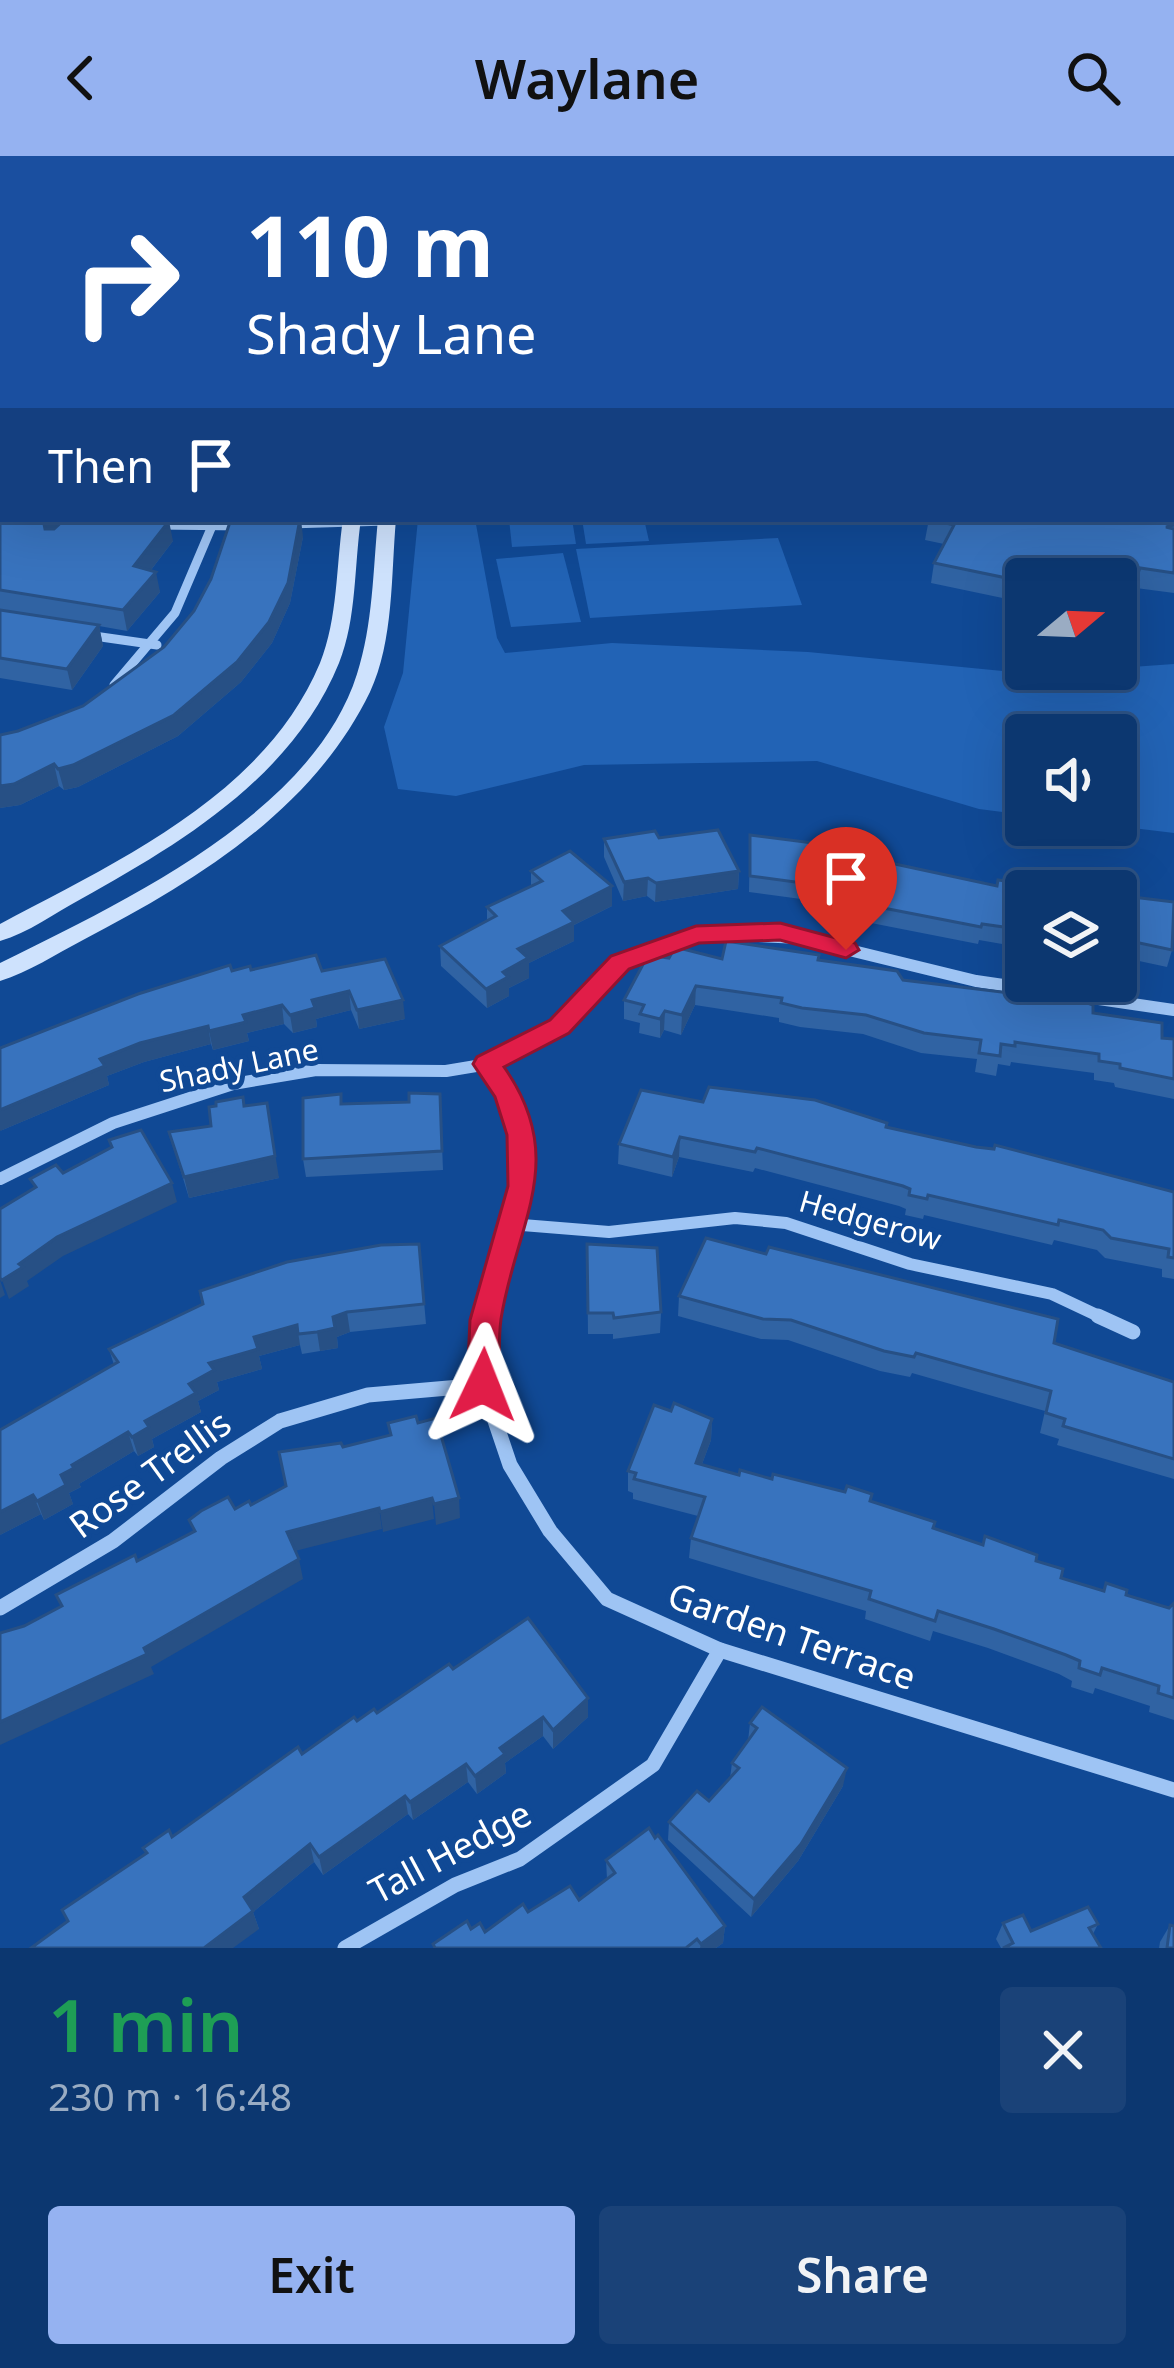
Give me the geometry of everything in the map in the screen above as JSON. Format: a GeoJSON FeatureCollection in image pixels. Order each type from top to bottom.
{"type":"FeatureCollection","features":[{"type":"Feature","properties":{"kind":"street"},"geometry":{"type":"LineString","coordinates":[[282,524],[328,522]]}},
{"type":"Feature","properties":{"kind":"street"},"geometry":{"type":"LineString","coordinates":[[0,934],[152,849],[224,798],[289,734],[328,666],[343,616],[351,522]]}},
{"type":"Feature","properties":{"kind":"street"},"geometry":{"type":"LineString","coordinates":[[0,974],[190,869],[268,812],[305,773],[362,688],[376,637],[387,522]]}},
{"type":"Feature","properties":{"kind":"street"},"geometry":{"type":"LineString","coordinates":[[143,523],[259,525]]}},
{"type":"Feature","properties":{"kind":"street"},"geometry":{"type":"LineString","coordinates":[[105,694],[157,645],[182,606],[212,526]]}},
{"type":"Feature","properties":{"kind":"street"},"geometry":{"type":"LineString","coordinates":[[67,632],[157,645]]}},
{"type":"Feature","properties":{"kind":"street","name":"Shady Lane"},"geometry":{"type":"LineString","coordinates":[[0,1178],[68,1139],[191,1094],[318,1070],[436,1071],[487,1064],[560,1027],[620,963],[696,934],[780,932],[980,982],[1130,998],[1174,1010]]}},
{"type":"Feature","properties":{"kind":"street","name":"Garden Terrace"},"geometry":{"type":"LineString","coordinates":[[487,1064],[508,1094],[522,1135],[523,1186],[485,1320],[483,1385],[510,1465],[550,1531],[607,1599],[720,1650],[1174,1790]]}},
{"type":"Feature","properties":{"kind":"street","name":"Hedgerow"},"geometry":{"type":"LineString","coordinates":[[510,1224],[609,1232],[735,1218],[786,1223],[893,1259],[1052,1294],[1133,1331]]}},
{"type":"Feature","properties":{"kind":"street","name":"Rose Trellis"},"geometry":{"type":"LineString","coordinates":[[0,1608],[58,1577],[128,1530],[242,1440],[302,1412],[371,1393],[483,1385]]}},
{"type":"Feature","properties":{"kind":"street","name":"Tall Hedge"},"geometry":{"type":"LineString","coordinates":[[345,1948],[454,1886],[520,1858],[653,1765],[720,1650]]}},
{"type":"Feature","properties":{"kind":"shaded area"},"geometry":{"type":"Polygon","coordinates":[[[418,522],[476,522],[497,638],[505,653],[612,643],[808,652],[1005,671],[1005,690],[1137,690],[1137,667],[1174,664],[1174,833],[1137,829],[1137,714],[1005,714],[1005,812],[979,809],[817,761],[584,765],[456,796],[398,789],[384,727],[403,673],[418,522]]]}},
{"type":"Feature","properties":{"kind":"shaded area"},"geometry":{"type":"Polygon","coordinates":[[[509,522],[572,522],[576,544],[512,547],[509,522]]]}},
{"type":"Feature","properties":{"kind":"shaded area"},"geometry":{"type":"Polygon","coordinates":[[[582,522],[645,522],[649,541],[586,544],[582,522]]]}},
{"type":"Feature","properties":{"kind":"shaded area"},"geometry":{"type":"Polygon","coordinates":[[[778,538],[802,605],[590,618],[576,549],[778,538]]]}},
{"type":"Feature","properties":{"kind":"shaded area"},"geometry":{"type":"Polygon","coordinates":[[[563,553],[581,622],[511,627],[496,559],[563,553]]]}},
{"type":"Feature","properties":{"kind":"building"},"geometry":{"type":"Polygon","coordinates":[[[0,522],[44,522],[45,529],[54,529],[62,522],[168,522],[134,566],[156,572],[123,610],[0,590],[0,522]]]}},
{"type":"Feature","properties":{"kind":"building"},"geometry":{"type":"Polygon","coordinates":[[[230,522],[299,522],[288,583],[269,622],[237,662],[174,715],[73,765],[58,769],[54,764],[0,786],[0,735],[83,706],[164,647],[194,611],[211,579],[230,522]]]}},
{"type":"Feature","properties":{"kind":"building"},"geometry":{"type":"Polygon","coordinates":[[[942,522],[1174,522],[1166,527],[1174,529],[1174,573],[1140,568],[1137,576],[1137,558],[1005,558],[1005,578],[934,563],[954,525],[942,522]]]}},
{"type":"Feature","properties":{"kind":"building"},"geometry":{"type":"Polygon","coordinates":[[[0,610],[99,625],[67,669],[0,658],[0,610]]]}},
{"type":"Feature","properties":{"kind":"building"},"geometry":{"type":"Polygon","coordinates":[[[718,830],[739,871],[656,883],[648,878],[624,882],[604,839],[655,831],[659,838],[718,830]]]}},
{"type":"Feature","properties":{"kind":"building"},"geometry":{"type":"Polygon","coordinates":[[[750,835],[860,849],[858,856],[997,886],[998,880],[1005,881],[1005,927],[981,927],[860,903],[862,894],[750,876],[750,835]]]}},
{"type":"Feature","properties":{"kind":"building"},"geometry":{"type":"Polygon","coordinates":[[[570,851],[612,886],[563,911],[574,922],[518,949],[528,958],[486,989],[440,946],[496,916],[487,907],[542,881],[531,871],[570,851]]]}},
{"type":"Feature","properties":{"kind":"building"},"geometry":{"type":"Polygon","coordinates":[[[1137,898],[1174,902],[1172,950],[1137,942],[1137,898]]]}},
{"type":"Feature","properties":{"kind":"building"},"geometry":{"type":"Polygon","coordinates":[[[726,941],[897,971],[903,980],[1005,992],[1005,1002],[1085,1002],[1093,1005],[1093,1013],[1162,1023],[1162,1038],[1174,1039],[1174,1079],[1099,1061],[1099,1054],[1015,1042],[1015,1046],[1001,1044],[1000,1056],[979,1053],[981,1040],[924,1033],[866,1015],[802,1008],[781,1003],[782,998],[696,986],[682,1015],[665,1011],[660,1019],[640,1014],[644,1005],[624,1000],[648,955],[669,958],[675,947],[722,959],[726,941]]]}},
{"type":"Feature","properties":{"kind":"building"},"geometry":{"type":"Polygon","coordinates":[[[316,955],[322,971],[385,959],[403,1000],[357,1010],[349,991],[312,1000],[315,1008],[290,1015],[282,1005],[243,1015],[246,1022],[140,1043],[100,1059],[105,1066],[0,1110],[0,1048],[138,994],[230,965],[232,971],[250,966],[251,970],[316,955]]]}},
{"type":"Feature","properties":{"kind":"building"},"geometry":{"type":"Polygon","coordinates":[[[709,1087],[815,1100],[887,1123],[886,1127],[976,1147],[994,1149],[995,1145],[1174,1192],[1174,1258],[1168,1257],[1169,1249],[1111,1238],[1103,1230],[909,1195],[910,1189],[903,1186],[757,1148],[755,1152],[680,1137],[673,1157],[619,1144],[641,1090],[703,1102],[709,1087]]]}},
{"type":"Feature","properties":{"kind":"building"},"geometry":{"type":"Polygon","coordinates":[[[409,1093],[440,1094],[442,1151],[303,1159],[303,1098],[341,1094],[341,1104],[409,1102],[409,1093]]]}},
{"type":"Feature","properties":{"kind":"building"},"geometry":{"type":"Polygon","coordinates":[[[243,1097],[244,1106],[267,1103],[275,1156],[184,1177],[169,1132],[211,1126],[209,1107],[243,1097]]]}},
{"type":"Feature","properties":{"kind":"building"},"geometry":{"type":"Polygon","coordinates":[[[141,1130],[172,1183],[57,1237],[2,1280],[0,1209],[36,1187],[30,1179],[56,1165],[63,1173],[112,1147],[109,1140],[141,1130]]]}},
{"type":"Feature","properties":{"kind":"building"},"geometry":{"type":"Polygon","coordinates":[[[706,1238],[766,1254],[769,1247],[1058,1319],[1054,1343],[1174,1382],[1174,1459],[1063,1426],[1065,1419],[1046,1413],[1051,1391],[916,1353],[914,1357],[884,1351],[791,1320],[763,1319],[679,1296],[706,1238]]]}},
{"type":"Feature","properties":{"kind":"building"},"geometry":{"type":"Polygon","coordinates":[[[419,1244],[424,1304],[347,1312],[333,1317],[335,1328],[317,1332],[298,1334],[297,1325],[254,1337],[258,1349],[209,1363],[214,1370],[189,1384],[196,1393],[145,1421],[149,1427],[132,1437],[128,1432],[72,1465],[61,1475],[66,1485],[37,1501],[33,1495],[0,1512],[0,1430],[118,1362],[109,1349],[203,1304],[200,1291],[287,1262],[381,1245],[419,1244]]]}},
{"type":"Feature","properties":{"kind":"building"},"geometry":{"type":"Polygon","coordinates":[[[587,1244],[657,1248],[661,1312],[614,1318],[613,1313],[588,1313],[587,1244]]]}},
{"type":"Feature","properties":{"kind":"building"},"geometry":{"type":"Polygon","coordinates":[[[674,1403],[712,1419],[696,1463],[739,1475],[740,1470],[772,1479],[773,1474],[845,1492],[847,1486],[872,1494],[870,1501],[935,1522],[933,1528],[983,1545],[985,1536],[1037,1555],[1036,1561],[1063,1569],[1061,1578],[1104,1591],[1106,1583],[1127,1590],[1126,1595],[1169,1608],[1174,1603],[1174,1698],[1158,1693],[1159,1686],[1102,1668],[1100,1675],[1079,1668],[1080,1661],[994,1629],[938,1611],[935,1621],[869,1599],[871,1591],[691,1538],[705,1497],[634,1479],[636,1473],[628,1471],[654,1405],[671,1411],[674,1403]]]}},
{"type":"Feature","properties":{"kind":"building"},"geometry":{"type":"Polygon","coordinates":[[[416,1416],[418,1423],[436,1418],[459,1498],[434,1504],[432,1498],[380,1512],[379,1508],[287,1532],[299,1559],[144,1648],[147,1654],[0,1722],[0,1633],[62,1606],[56,1595],[195,1531],[189,1520],[228,1497],[235,1509],[286,1486],[279,1452],[341,1443],[343,1447],[391,1435],[388,1423],[416,1416]]]}},
{"type":"Feature","properties":{"kind":"building"},"geometry":{"type":"Polygon","coordinates":[[[528,1618],[588,1698],[553,1730],[543,1717],[500,1748],[505,1754],[475,1776],[466,1764],[410,1802],[405,1796],[319,1857],[310,1844],[244,1897],[253,1911],[204,1948],[31,1948],[68,1921],[62,1910],[147,1853],[143,1848],[169,1830],[172,1837],[298,1747],[302,1754],[354,1717],[357,1721],[374,1709],[377,1713],[528,1618]]]}},
{"type":"Feature","properties":{"kind":"building"},"geometry":{"type":"Polygon","coordinates":[[[762,1707],[847,1768],[801,1844],[754,1899],[669,1822],[697,1791],[709,1801],[739,1768],[732,1763],[757,1728],[750,1723],[762,1707]]]}},
{"type":"Feature","properties":{"kind":"building"},"geometry":{"type":"Polygon","coordinates":[[[649,1828],[725,1926],[701,1944],[697,1939],[686,1948],[435,1948],[433,1944],[467,1921],[471,1929],[480,1923],[485,1932],[523,1904],[528,1912],[570,1886],[579,1900],[615,1873],[606,1860],[649,1828]]]}},
{"type":"Feature","properties":{"kind":"building"},"geometry":{"type":"Polygon","coordinates":[[[1088,1907],[1098,1924],[1089,1928],[1101,1948],[1003,1948],[1013,1943],[1003,1923],[1023,1915],[1031,1931],[1088,1907]]]}},
{"type":"Feature","properties":{"kind":"building"},"geometry":{"type":"Polygon","coordinates":[[[1170,1925],[1174,1926],[1174,1948],[1167,1948],[1170,1925]]]}},
{"type":"Feature","properties":{"kind":"route"},"geometry":{"type":"LineString","coordinates":[[483,1385],[485,1320],[523,1186],[522,1135],[508,1094],[487,1064],[560,1027],[620,963],[696,934],[780,932],[846,950]]}}]}
